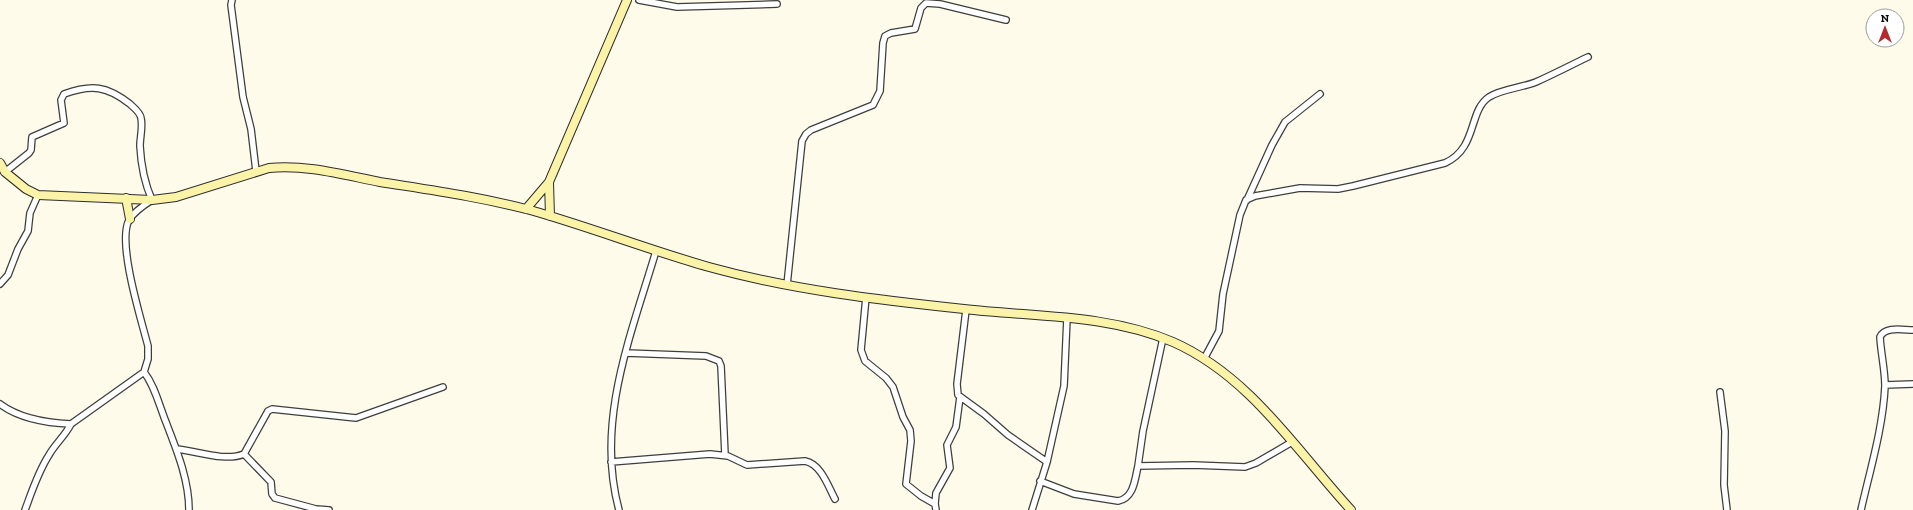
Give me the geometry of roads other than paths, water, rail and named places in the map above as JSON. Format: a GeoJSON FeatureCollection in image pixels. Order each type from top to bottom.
{"type":"FeatureCollection","features":[{"type":"Feature","properties":{"kind":"street"},"geometry":{"type":"LineString","coordinates":[[232,0],[232,12],[243,97],[251,129],[256,171]]}},
{"type":"Feature","properties":{"kind":"street"},"geometry":{"type":"LineString","coordinates":[[526,210],[549,182],[627,0]]}},
{"type":"Feature","properties":{"kind":"street"},"geometry":{"type":"LineString","coordinates":[[639,0],[677,7],[777,4]]}},
{"type":"Feature","properties":{"kind":"street"},"geometry":{"type":"LineString","coordinates":[[787,285],[802,141],[806,134],[811,130],[873,105],[880,92],[882,43],[885,36],[891,33],[915,29],[921,8],[926,3],[940,4],[1006,20]]}},
{"type":"Feature","properties":{"kind":"street"},"geometry":{"type":"LineString","coordinates":[[1246,200],[1255,196],[1300,188],[1332,189],[1353,186],[1445,163],[1455,158],[1462,150],[1481,106],[1489,97],[1535,82],[1588,57]]}},
{"type":"Feature","properties":{"kind":"street"},"geometry":{"type":"LineString","coordinates":[[5,172],[29,153],[31,150],[32,137],[64,122],[61,100],[64,94],[91,87],[102,88],[117,95],[138,112],[141,117],[140,145],[142,170],[152,200]]}},
{"type":"Feature","properties":{"kind":"street"},"geometry":{"type":"LineString","coordinates":[[1204,360],[1219,331],[1223,294],[1240,215],[1246,200],[1272,145],[1285,122],[1320,94]]}},
{"type":"Feature","properties":{"kind":"street"},"geometry":{"type":"LineString","coordinates":[[0,163],[5,172],[26,189],[38,195],[152,200],[176,197],[256,171],[281,167],[317,171],[526,210],[550,216],[656,251],[718,269],[822,292],[966,310],[1067,318],[1111,324],[1163,338],[1183,347],[1228,376],[1247,392],[1351,510]]}},
{"type":"Feature","properties":{"kind":"street"},"geometry":{"type":"LineString","coordinates":[[549,182],[550,216]]}},
{"type":"Feature","properties":{"kind":"street"},"geometry":{"type":"LineString","coordinates":[[0,284],[8,275],[18,249],[28,231],[30,213],[38,195]]}},
{"type":"Feature","properties":{"kind":"street"},"geometry":{"type":"LineString","coordinates":[[126,198],[130,219]]}},
{"type":"Feature","properties":{"kind":"street"},"geometry":{"type":"LineString","coordinates":[[25,510],[38,473],[50,453],[65,435],[71,424],[144,372],[148,359],[148,346],[129,267],[125,233],[130,219],[152,200]]}},
{"type":"Feature","properties":{"kind":"street"},"geometry":{"type":"LineString","coordinates":[[619,510],[611,462],[612,411],[626,353],[656,251]]}},
{"type":"Feature","properties":{"kind":"street"},"geometry":{"type":"LineString","coordinates":[[866,297],[861,342],[862,356],[865,361],[886,378],[892,387],[903,417],[910,430],[911,441],[906,484],[935,507],[938,488],[949,473],[948,445],[956,427],[960,397],[957,384],[966,310]]}},
{"type":"Feature","properties":{"kind":"street"},"geometry":{"type":"LineString","coordinates":[[1032,510],[1047,462],[1064,386],[1067,318]]}},
{"type":"Feature","properties":{"kind":"street"},"geometry":{"type":"LineString","coordinates":[[1861,510],[1881,421],[1885,385],[1880,342],[1881,334],[1891,329],[1913,330]]}},
{"type":"Feature","properties":{"kind":"street"},"geometry":{"type":"LineString","coordinates":[[1040,481],[1074,494],[1113,501],[1128,497],[1131,492],[1138,466],[1143,431],[1163,338]]}},
{"type":"Feature","properties":{"kind":"street"},"geometry":{"type":"LineString","coordinates":[[626,353],[706,356],[719,361],[722,366],[725,455]]}},
{"type":"Feature","properties":{"kind":"street"},"geometry":{"type":"LineString","coordinates":[[144,372],[152,381],[176,449],[189,501],[189,510]]}},
{"type":"Feature","properties":{"kind":"street"},"geometry":{"type":"LineString","coordinates":[[1885,385],[1913,384]]}},
{"type":"Feature","properties":{"kind":"street"},"geometry":{"type":"LineString","coordinates":[[176,449],[219,456],[238,457],[244,454],[268,411],[272,409],[356,418],[443,387]]}},
{"type":"Feature","properties":{"kind":"street"},"geometry":{"type":"LineString","coordinates":[[1720,392],[1725,431],[1724,485],[1727,510]]}},
{"type":"Feature","properties":{"kind":"street"},"geometry":{"type":"LineString","coordinates":[[960,397],[984,414],[1008,435],[1047,462]]}},
{"type":"Feature","properties":{"kind":"street"},"geometry":{"type":"LineString","coordinates":[[0,404],[23,415],[48,423],[71,424]]}},
{"type":"Feature","properties":{"kind":"street"},"geometry":{"type":"LineString","coordinates":[[1138,466],[1192,465],[1245,467],[1256,463],[1292,442]]}},
{"type":"Feature","properties":{"kind":"street"},"geometry":{"type":"LineString","coordinates":[[244,454],[271,482],[272,494],[275,498],[316,509],[329,510]]}},
{"type":"Feature","properties":{"kind":"street"},"geometry":{"type":"LineString","coordinates":[[611,462],[688,455],[725,455],[747,465],[794,461],[808,462],[820,472],[835,499]]}}]}
